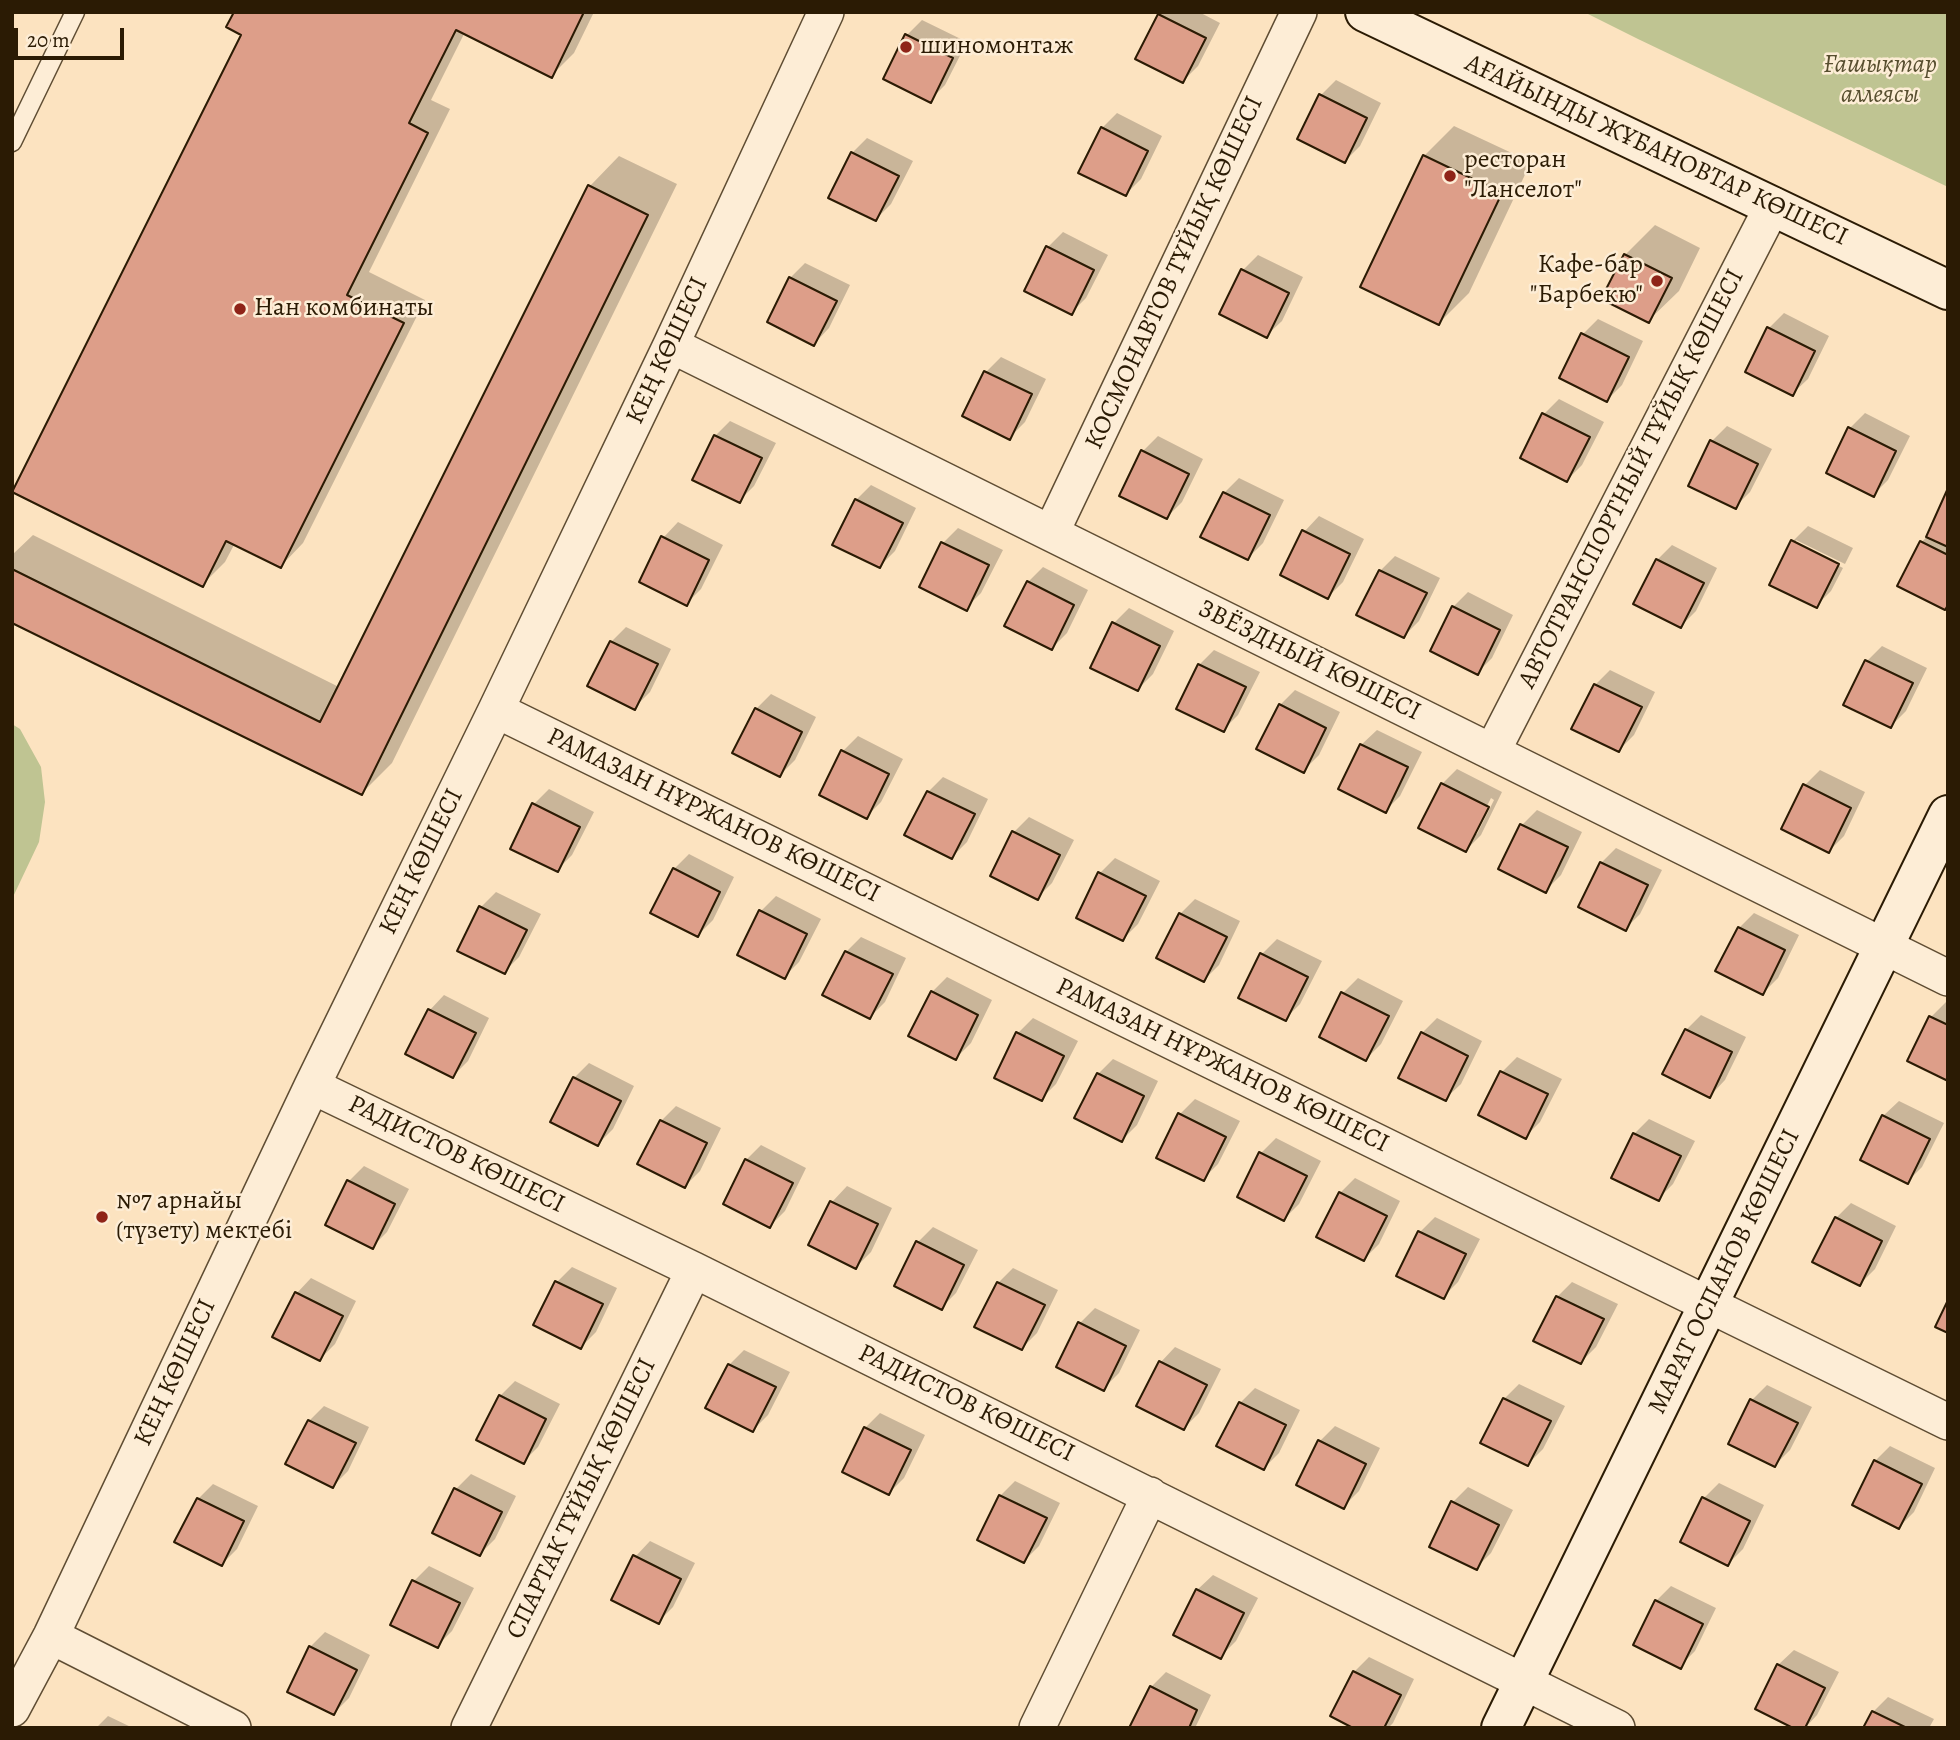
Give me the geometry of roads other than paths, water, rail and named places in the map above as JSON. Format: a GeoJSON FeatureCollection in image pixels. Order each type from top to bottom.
{"type":"FeatureCollection","features":[{"type":"Feature","properties":{"kind":"street","name":"КЕҢ КӨШЕСІ"},"geometry":{"type":"LineString","coordinates":[[12,1709],[51,1636],[312,1086],[496,710],[671,345],[826,12]]}},
{"type":"Feature","properties":{"kind":"street","name":"КОСМОНАВТОВ ТҰЙЫҚ КӨШЕСІ"},"geometry":{"type":"LineString","coordinates":[[1051,533],[1299,12]]}},
{"type":"Feature","properties":{"kind":"street","name":"АҒАЙЫНДЫ ЖҰБАНОВТАР КӨШЕСІ"},"geometry":{"type":"LineString","coordinates":[[1365,12],[1948,290]]}},
{"type":"Feature","properties":{"kind":"street","name":"АВТОТРАНСПОРТНЫЙ ТҰЙЫҚ КӨШЕСІ"},"geometry":{"type":"LineString","coordinates":[[1492,752],[1773,205]]}},
{"type":"Feature","properties":{"kind":"street","name":"ЗВЁЗДНЫЙ КӨШЕСІ"},"geometry":{"type":"LineString","coordinates":[[671,345],[1948,978]]}},
{"type":"Feature","properties":{"kind":"street","name":"РАМАЗАН НҰРЖАНОВ КӨШЕСІ"},"geometry":{"type":"LineString","coordinates":[[496,710],[1948,1422]]}},
{"type":"Feature","properties":{"kind":"street","name":"МАРАТ ОСПАНОВ КӨШЕСІ"},"geometry":{"type":"LineString","coordinates":[[1501,1728],[1948,815]]}},
{"type":"Feature","properties":{"kind":"street","name":"РАДИСТОВ КӨШЕСІ"},"geometry":{"type":"LineString","coordinates":[[312,1086],[694,1270],[1617,1728]]}},
{"type":"Feature","properties":{"kind":"street","name":"СПАРТАК ТҰЙЫҚ КӨШЕСІ"},"geometry":{"type":"LineString","coordinates":[[469,1728],[694,1270]]}},
{"type":"Feature","properties":{"kind":"street"},"geometry":{"type":"LineString","coordinates":[[1037,1728],[1150,1495]]}},
{"type":"Feature","properties":{"kind":"street"},"geometry":{"type":"LineString","coordinates":[[51,1636],[233,1728]]}},
{"type":"Feature","properties":{"kind":"lane"},"geometry":{"type":"LineString","coordinates":[[12,142],[75,12]]}},
{"type":"Feature","properties":{"kind":"place","name":"шиномонтаж"},"geometry":{"type":"Point","coordinates":[906,47]}},
{"type":"Feature","properties":{"kind":"place","name":"ресторан \"Ланселот\""},"geometry":{"type":"Point","coordinates":[1450,176]}},
{"type":"Feature","properties":{"kind":"place","name":"Кафе-бар \"Барбекю\""},"geometry":{"type":"Point","coordinates":[1657,281]}},
{"type":"Feature","properties":{"kind":"place","name":"Нан комбинаты"},"geometry":{"type":"Point","coordinates":[240,309]}},
{"type":"Feature","properties":{"kind":"place","name":"№7 арнайы (түзету) мектебі"},"geometry":{"type":"Point","coordinates":[102,1217]}},
{"type":"Feature","properties":{"kind":"park label","name":"Ғашықтар аллеясы"},"geometry":{"type":"Point","coordinates":[1880,81]}}]}
